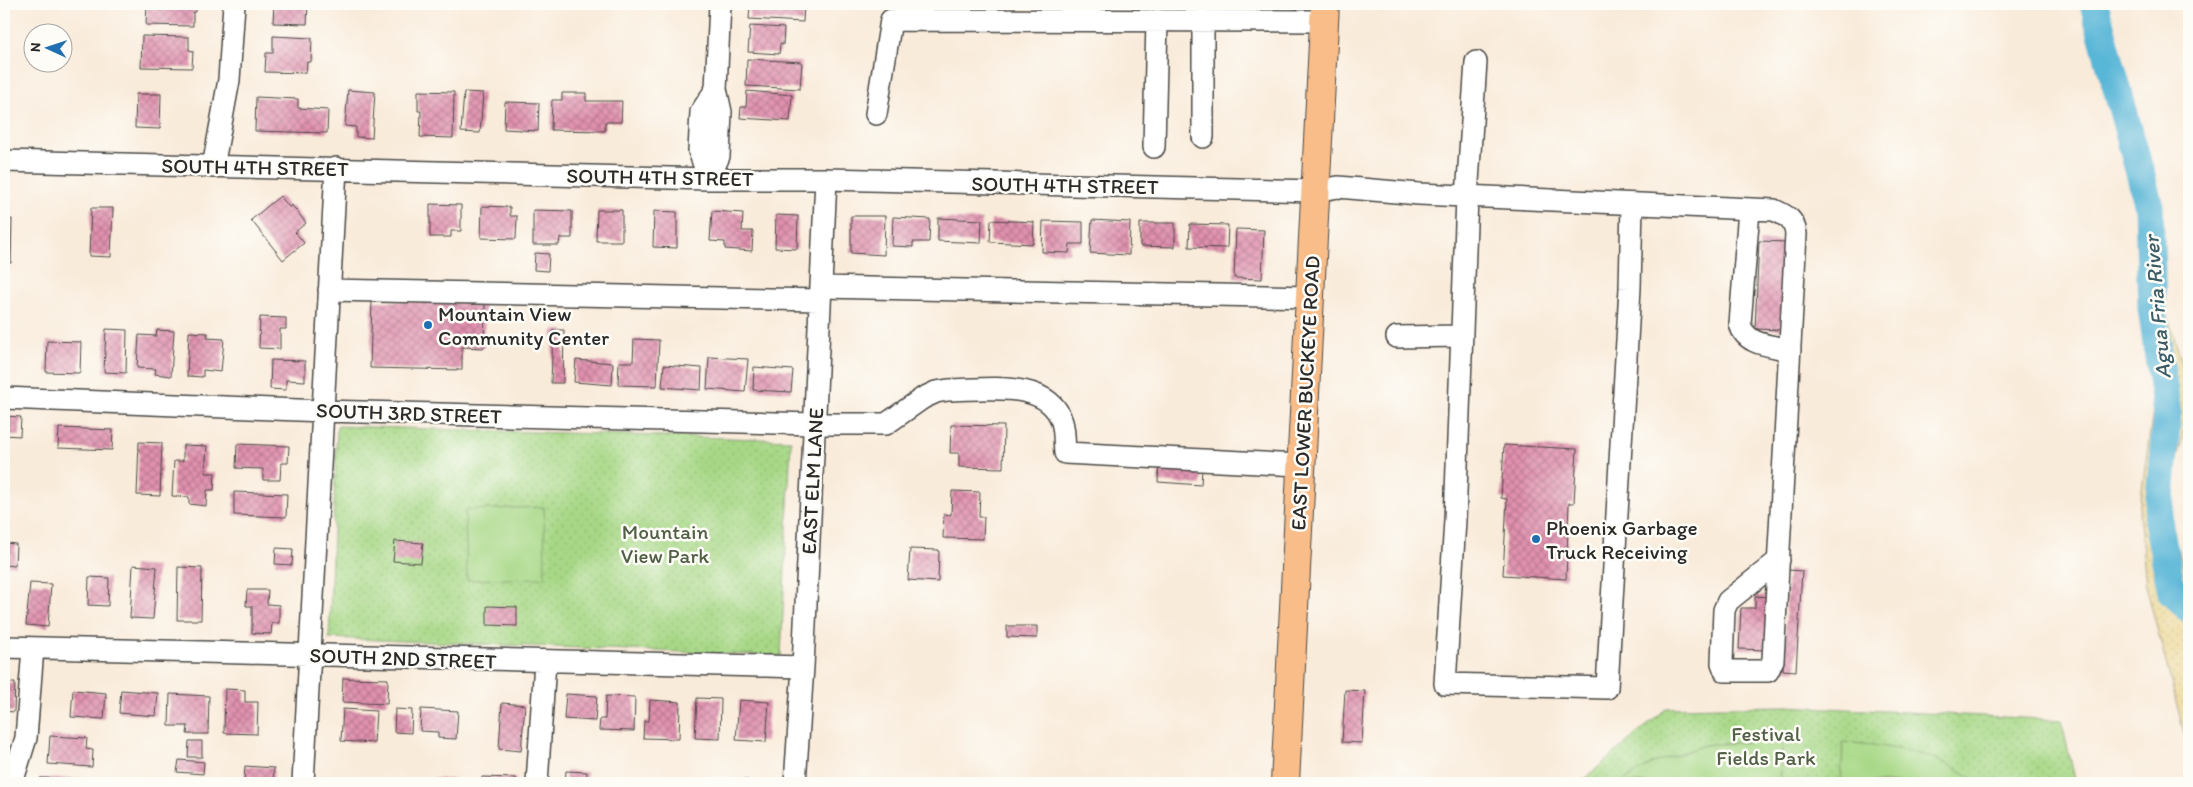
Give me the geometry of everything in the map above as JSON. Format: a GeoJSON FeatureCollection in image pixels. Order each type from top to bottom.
{"type":"FeatureCollection","features":[{"type":"Feature","properties":{"kind":"main road","name":"EAST LOWER BUCKEYE ROAD"},"geometry":{"type":"LineString","coordinates":[[1285,783],[1325,12]]}},
{"type":"Feature","properties":{"kind":"street"},"geometry":{"type":"LineString","coordinates":[[213,167],[229,80],[234,4]]}},
{"type":"Feature","properties":{"kind":"street"},"geometry":{"type":"LineString","coordinates":[[709,179],[719,156],[722,112],[716,89],[720,4]]}},
{"type":"Feature","properties":{"kind":"street"},"geometry":{"type":"LineString","coordinates":[[876,114],[891,20],[1203,20],[1325,12]]}},
{"type":"Feature","properties":{"kind":"street"},"geometry":{"type":"LineString","coordinates":[[1154,147],[1157,20]]}},
{"type":"Feature","properties":{"kind":"street"},"geometry":{"type":"LineString","coordinates":[[1203,20],[1203,137]]}},
{"type":"Feature","properties":{"kind":"street"},"geometry":{"type":"LineString","coordinates":[[1476,62],[1467,197],[1454,520],[1445,684],[1607,688],[1630,288],[1632,204]]}},
{"type":"Feature","properties":{"kind":"street","name":"SOUTH 4TH STREET"},"geometry":{"type":"LineString","coordinates":[[4,161],[709,179],[826,179],[1316,191],[1338,187],[1467,197],[1774,210],[1788,216],[1795,224],[1790,350]]}},
{"type":"Feature","properties":{"kind":"street"},"geometry":{"type":"LineString","coordinates":[[303,783],[336,168]]}},
{"type":"Feature","properties":{"kind":"street","name":"EAST ELM LANE"},"geometry":{"type":"LineString","coordinates":[[795,783],[803,667],[826,179]]}},
{"type":"Feature","properties":{"kind":"street"},"geometry":{"type":"LineString","coordinates":[[1749,210],[1740,324],[1742,332],[1752,341],[1790,350],[1779,560],[1771,666],[1768,671],[1725,671],[1722,663],[1724,610],[1728,601],[1779,560]]}},
{"type":"Feature","properties":{"kind":"street"},"geometry":{"type":"LineString","coordinates":[[330,290],[1309,297]]}},
{"type":"Feature","properties":{"kind":"street"},"geometry":{"type":"LineString","coordinates":[[1397,337],[1461,336]]}},
{"type":"Feature","properties":{"kind":"street","name":"SOUTH 3RD STREET"},"geometry":{"type":"LineString","coordinates":[[4,398],[323,411],[814,424],[886,424],[895,420],[923,398],[942,391],[1025,390],[1042,396],[1054,406],[1062,422],[1065,453],[1300,466]]}},
{"type":"Feature","properties":{"kind":"street","name":"SOUTH 2ND STREET"},"geometry":{"type":"LineString","coordinates":[[4,647],[803,667]]}},
{"type":"Feature","properties":{"kind":"street"},"geometry":{"type":"LineString","coordinates":[[12,783],[26,738],[33,648]]}},
{"type":"Feature","properties":{"kind":"street"},"geometry":{"type":"LineString","coordinates":[[538,783],[545,662]]}},
{"type":"Feature","properties":{"kind":"sand"},"geometry":{"type":"Polygon","coordinates":[[[2087,4],[2104,4],[2108,25],[2161,200],[2160,290],[2188,384],[2186,424],[2170,485],[2169,524],[2186,571],[2189,570],[2189,752],[2146,585],[2139,511],[2156,388],[2144,318],[2141,213],[2087,4]]]}},
{"type":"Feature","properties":{"kind":"green space","name":"Mountain View Park"},"geometry":{"type":"Polygon","coordinates":[[[337,426],[791,440],[781,656],[329,638],[337,426]]]}},
{"type":"Feature","properties":{"kind":"green space"},"geometry":{"type":"Polygon","coordinates":[[[544,507],[545,578],[467,580],[465,510],[544,507]]]}},
{"type":"Feature","properties":{"kind":"green space","name":"Festival Fields Park"},"geometry":{"type":"Polygon","coordinates":[[[1787,706],[2061,720],[2076,783],[1580,783],[1667,708],[1787,706]]]}},
{"type":"Feature","properties":{"kind":"green space"},"geometry":{"type":"Polygon","coordinates":[[[1782,740],[1780,783],[1621,783],[1651,764],[1705,745],[1782,740]]]}},
{"type":"Feature","properties":{"kind":"green space"},"geometry":{"type":"Polygon","coordinates":[[[1843,742],[1896,749],[1931,758],[1948,764],[1978,783],[1841,783],[1843,742]]]}},
{"type":"Feature","properties":{"kind":"building"},"geometry":{"type":"Polygon","coordinates":[[[147,4],[196,4],[196,12],[193,12],[193,26],[146,25],[147,4]]]}},
{"type":"Feature","properties":{"kind":"building"},"geometry":{"type":"Polygon","coordinates":[[[274,4],[308,4],[307,24],[273,23],[274,4]]]}},
{"type":"Feature","properties":{"kind":"building"},"geometry":{"type":"Polygon","coordinates":[[[750,4],[804,4],[803,22],[749,19],[750,4]]]}},
{"type":"Feature","properties":{"kind":"building"},"geometry":{"type":"Polygon","coordinates":[[[750,26],[784,28],[783,45],[780,44],[779,54],[748,52],[750,26]]]}},
{"type":"Feature","properties":{"kind":"building"},"geometry":{"type":"Polygon","coordinates":[[[142,36],[189,37],[189,50],[193,51],[192,68],[141,67],[142,36]]]}},
{"type":"Feature","properties":{"kind":"building"},"geometry":{"type":"Polygon","coordinates":[[[273,36],[312,38],[311,62],[307,62],[306,73],[265,72],[266,53],[273,53],[273,36]]]}},
{"type":"Feature","properties":{"kind":"building"},"geometry":{"type":"Polygon","coordinates":[[[747,59],[802,62],[800,89],[746,86],[747,59]]]}},
{"type":"Feature","properties":{"kind":"building"},"geometry":{"type":"Polygon","coordinates":[[[348,90],[375,92],[372,138],[356,137],[356,127],[345,126],[348,90]]]}},
{"type":"Feature","properties":{"kind":"building"},"geometry":{"type":"Polygon","coordinates":[[[418,91],[454,92],[453,138],[420,137],[421,111],[418,111],[418,91]]]}},
{"type":"Feature","properties":{"kind":"building"},"geometry":{"type":"Polygon","coordinates":[[[747,91],[792,95],[790,121],[740,118],[741,107],[746,107],[747,91]]]}},
{"type":"Feature","properties":{"kind":"building"},"geometry":{"type":"Polygon","coordinates":[[[464,92],[483,93],[480,133],[461,132],[464,92]]]}},
{"type":"Feature","properties":{"kind":"building"},"geometry":{"type":"Polygon","coordinates":[[[562,93],[586,93],[586,101],[622,101],[621,122],[605,122],[605,131],[551,130],[552,100],[562,100],[562,93]]]}},
{"type":"Feature","properties":{"kind":"building"},"geometry":{"type":"Polygon","coordinates":[[[136,94],[161,94],[160,129],[135,128],[136,94]]]}},
{"type":"Feature","properties":{"kind":"building"},"geometry":{"type":"Polygon","coordinates":[[[256,97],[298,99],[298,108],[328,110],[327,133],[255,131],[256,97]]]}},
{"type":"Feature","properties":{"kind":"building"},"geometry":{"type":"Polygon","coordinates":[[[505,102],[539,103],[538,131],[504,129],[505,102]]]}},
{"type":"Feature","properties":{"kind":"building"},"geometry":{"type":"Polygon","coordinates":[[[280,196],[290,208],[292,205],[306,223],[295,232],[304,243],[283,260],[251,220],[280,196]]]}},
{"type":"Feature","properties":{"kind":"building"},"geometry":{"type":"Polygon","coordinates":[[[430,204],[461,205],[461,231],[451,231],[451,237],[430,237],[430,204]]]}},
{"type":"Feature","properties":{"kind":"building"},"geometry":{"type":"Polygon","coordinates":[[[482,206],[510,207],[510,216],[517,216],[516,239],[481,238],[482,206]]]}},
{"type":"Feature","properties":{"kind":"building"},"geometry":{"type":"Polygon","coordinates":[[[91,208],[113,208],[111,257],[89,256],[91,208]]]}},
{"type":"Feature","properties":{"kind":"building"},"geometry":{"type":"Polygon","coordinates":[[[533,210],[572,211],[572,238],[560,238],[559,245],[533,245],[533,210]]]}},
{"type":"Feature","properties":{"kind":"building"},"geometry":{"type":"Polygon","coordinates":[[[597,210],[622,210],[622,241],[596,241],[597,210]]]}},
{"type":"Feature","properties":{"kind":"building"},"geometry":{"type":"Polygon","coordinates":[[[654,211],[677,212],[677,248],[653,247],[654,211]]]}},
{"type":"Feature","properties":{"kind":"building"},"geometry":{"type":"Polygon","coordinates":[[[712,211],[743,213],[742,231],[753,231],[752,251],[725,249],[725,242],[710,241],[712,211]]]}},
{"type":"Feature","properties":{"kind":"building"},"geometry":{"type":"Polygon","coordinates":[[[776,215],[798,216],[797,249],[775,248],[776,215]]]}},
{"type":"Feature","properties":{"kind":"building"},"geometry":{"type":"Polygon","coordinates":[[[851,216],[885,216],[884,255],[851,253],[851,216]]]}},
{"type":"Feature","properties":{"kind":"building"},"geometry":{"type":"Polygon","coordinates":[[[893,217],[930,219],[929,242],[913,242],[913,247],[892,246],[893,217]]]}},
{"type":"Feature","properties":{"kind":"building"},"geometry":{"type":"Polygon","coordinates":[[[938,218],[982,220],[981,243],[938,241],[938,218]]]}},
{"type":"Feature","properties":{"kind":"building"},"geometry":{"type":"Polygon","coordinates":[[[4,219],[12,219],[11,263],[4,263],[4,219]]]}},
{"type":"Feature","properties":{"kind":"building"},"geometry":{"type":"Polygon","coordinates":[[[991,220],[1034,222],[1033,244],[990,242],[991,220]]]}},
{"type":"Feature","properties":{"kind":"building"},"geometry":{"type":"Polygon","coordinates":[[[1092,220],[1130,222],[1129,255],[1090,253],[1092,220]]]}},
{"type":"Feature","properties":{"kind":"building"},"geometry":{"type":"Polygon","coordinates":[[[1043,221],[1083,222],[1083,244],[1070,244],[1069,253],[1042,252],[1043,221]]]}},
{"type":"Feature","properties":{"kind":"building"},"geometry":{"type":"Polygon","coordinates":[[[1140,223],[1175,223],[1175,247],[1140,246],[1140,223]]]}},
{"type":"Feature","properties":{"kind":"building"},"geometry":{"type":"Polygon","coordinates":[[[1190,224],[1228,225],[1227,248],[1189,247],[1190,224]]]}},
{"type":"Feature","properties":{"kind":"building"},"geometry":{"type":"Polygon","coordinates":[[[1236,229],[1264,230],[1262,279],[1234,278],[1236,229]]]}},
{"type":"Feature","properties":{"kind":"building"},"geometry":{"type":"Polygon","coordinates":[[[1759,241],[1787,242],[1783,330],[1755,329],[1759,241]]]}},
{"type":"Feature","properties":{"kind":"building"},"geometry":{"type":"Polygon","coordinates":[[[535,253],[549,254],[548,271],[534,270],[535,253]]]}},
{"type":"Feature","properties":{"kind":"building","name":"Mountain View Community Center"},"geometry":{"type":"Polygon","coordinates":[[[372,301],[485,303],[484,348],[462,347],[462,370],[370,368],[372,301]]]}},
{"type":"Feature","properties":{"kind":"building"},"geometry":{"type":"Polygon","coordinates":[[[260,317],[286,318],[286,329],[280,329],[280,349],[259,348],[260,317]]]}},
{"type":"Feature","properties":{"kind":"building"},"geometry":{"type":"Polygon","coordinates":[[[106,329],[127,330],[126,373],[104,372],[106,329]]]}},
{"type":"Feature","properties":{"kind":"building"},"geometry":{"type":"Polygon","coordinates":[[[157,330],[174,331],[171,376],[155,374],[156,369],[137,368],[139,335],[156,336],[157,330]]]}},
{"type":"Feature","properties":{"kind":"building"},"geometry":{"type":"Polygon","coordinates":[[[553,330],[564,330],[563,383],[551,383],[553,330]]]}},
{"type":"Feature","properties":{"kind":"building"},"geometry":{"type":"Polygon","coordinates":[[[189,332],[208,333],[207,338],[224,339],[221,372],[203,370],[203,377],[187,376],[189,332]]]}},
{"type":"Feature","properties":{"kind":"building"},"geometry":{"type":"Polygon","coordinates":[[[634,339],[659,340],[657,386],[618,385],[619,362],[633,362],[634,339]]]}},
{"type":"Feature","properties":{"kind":"building"},"geometry":{"type":"Polygon","coordinates":[[[47,341],[81,342],[80,373],[46,372],[47,341]]]}},
{"type":"Feature","properties":{"kind":"building"},"geometry":{"type":"Polygon","coordinates":[[[709,357],[748,359],[745,392],[707,389],[709,357]]]}},
{"type":"Feature","properties":{"kind":"building"},"geometry":{"type":"Polygon","coordinates":[[[271,360],[305,361],[305,381],[286,380],[286,390],[270,389],[271,360]]]}},
{"type":"Feature","properties":{"kind":"building"},"geometry":{"type":"Polygon","coordinates":[[[576,360],[613,363],[612,385],[574,382],[576,360]]]}},
{"type":"Feature","properties":{"kind":"building"},"geometry":{"type":"Polygon","coordinates":[[[664,365],[702,368],[701,390],[662,387],[664,365]]]}},
{"type":"Feature","properties":{"kind":"building"},"geometry":{"type":"Polygon","coordinates":[[[754,367],[793,370],[791,392],[753,390],[754,367]]]}},
{"type":"Feature","properties":{"kind":"building"},"geometry":{"type":"Polygon","coordinates":[[[4,416],[21,417],[20,436],[4,435],[4,416]]]}},
{"type":"Feature","properties":{"kind":"building"},"geometry":{"type":"Polygon","coordinates":[[[951,425],[1004,426],[1003,468],[959,467],[959,453],[950,453],[951,425]]]}},
{"type":"Feature","properties":{"kind":"building"},"geometry":{"type":"Polygon","coordinates":[[[59,428],[113,430],[112,450],[58,448],[59,428]]]}},
{"type":"Feature","properties":{"kind":"building"},"geometry":{"type":"Polygon","coordinates":[[[139,442],[162,443],[160,496],[137,495],[139,442]]]}},
{"type":"Feature","properties":{"kind":"building"},"geometry":{"type":"Polygon","coordinates":[[[237,444],[289,446],[288,463],[281,463],[280,480],[263,480],[263,469],[236,468],[237,444]]]}},
{"type":"Feature","properties":{"kind":"building"},"geometry":{"type":"Polygon","coordinates":[[[183,445],[207,446],[205,473],[215,473],[214,490],[207,490],[206,506],[189,504],[189,497],[172,496],[174,461],[183,461],[183,445]]]}},
{"type":"Feature","properties":{"kind":"building","name":"Phoenix Garbage Truck Receiving"},"geometry":{"type":"Polygon","coordinates":[[[1504,445],[1577,449],[1574,503],[1569,503],[1566,579],[1503,575],[1507,499],[1501,498],[1504,445]]]}},
{"type":"Feature","properties":{"kind":"building"},"geometry":{"type":"Polygon","coordinates":[[[1159,464],[1202,468],[1201,485],[1158,482],[1159,464]]]}},
{"type":"Feature","properties":{"kind":"building"},"geometry":{"type":"Polygon","coordinates":[[[952,491],[980,492],[979,517],[984,517],[983,539],[943,538],[944,514],[951,515],[952,491]]]}},
{"type":"Feature","properties":{"kind":"building"},"geometry":{"type":"Polygon","coordinates":[[[234,492],[287,494],[286,517],[234,515],[234,492]]]}},
{"type":"Feature","properties":{"kind":"building"},"geometry":{"type":"Polygon","coordinates":[[[395,541],[423,543],[421,563],[393,561],[395,541]]]}},
{"type":"Feature","properties":{"kind":"building"},"geometry":{"type":"Polygon","coordinates":[[[4,543],[16,544],[15,566],[4,565],[4,543]]]}},
{"type":"Feature","properties":{"kind":"building"},"geometry":{"type":"Polygon","coordinates":[[[276,548],[293,549],[292,565],[275,564],[276,548]]]}},
{"type":"Feature","properties":{"kind":"building"},"geometry":{"type":"Polygon","coordinates":[[[910,549],[939,550],[938,582],[908,580],[910,549]]]}},
{"type":"Feature","properties":{"kind":"building"},"geometry":{"type":"Polygon","coordinates":[[[133,565],[157,567],[153,619],[130,618],[133,565]]]}},
{"type":"Feature","properties":{"kind":"building"},"geometry":{"type":"Polygon","coordinates":[[[178,567],[202,568],[201,620],[177,620],[178,567]]]}},
{"type":"Feature","properties":{"kind":"building"},"geometry":{"type":"Polygon","coordinates":[[[1788,570],[1802,571],[1796,671],[1783,670],[1788,570]]]}},
{"type":"Feature","properties":{"kind":"building"},"geometry":{"type":"Polygon","coordinates":[[[89,577],[109,578],[108,606],[88,605],[89,577]]]}},
{"type":"Feature","properties":{"kind":"building"},"geometry":{"type":"Polygon","coordinates":[[[30,583],[51,584],[48,627],[26,625],[30,583]]]}},
{"type":"Feature","properties":{"kind":"building"},"geometry":{"type":"Polygon","coordinates":[[[247,590],[268,590],[267,604],[279,605],[279,623],[272,623],[271,634],[252,633],[252,606],[246,606],[247,590]]]}},
{"type":"Feature","properties":{"kind":"building"},"geometry":{"type":"Polygon","coordinates":[[[1755,596],[1769,597],[1766,650],[1739,649],[1741,608],[1755,608],[1755,596]]]}},
{"type":"Feature","properties":{"kind":"building"},"geometry":{"type":"Polygon","coordinates":[[[487,606],[517,607],[517,626],[487,625],[487,606]]]}},
{"type":"Feature","properties":{"kind":"building"},"geometry":{"type":"Polygon","coordinates":[[[1007,626],[1037,626],[1037,638],[1007,637],[1007,626]]]}},
{"type":"Feature","properties":{"kind":"building"},"geometry":{"type":"Polygon","coordinates":[[[343,678],[388,679],[387,704],[342,702],[343,678]]]}},
{"type":"Feature","properties":{"kind":"building"},"geometry":{"type":"Polygon","coordinates":[[[4,683],[15,683],[14,712],[4,711],[4,683]]]}},
{"type":"Feature","properties":{"kind":"building"},"geometry":{"type":"Polygon","coordinates":[[[225,689],[245,690],[245,702],[258,702],[257,734],[224,733],[225,689]]]}},
{"type":"Feature","properties":{"kind":"building"},"geometry":{"type":"Polygon","coordinates":[[[73,690],[106,693],[104,719],[71,717],[73,690]]]}},
{"type":"Feature","properties":{"kind":"building"},"geometry":{"type":"Polygon","coordinates":[[[121,690],[158,693],[156,716],[119,713],[121,690]]]}},
{"type":"Feature","properties":{"kind":"building"},"geometry":{"type":"Polygon","coordinates":[[[1345,690],[1365,691],[1362,743],[1342,742],[1345,690]]]}},
{"type":"Feature","properties":{"kind":"building"},"geometry":{"type":"Polygon","coordinates":[[[170,694],[209,696],[208,734],[187,734],[188,726],[169,726],[170,694]]]}},
{"type":"Feature","properties":{"kind":"building"},"geometry":{"type":"Polygon","coordinates":[[[566,694],[597,696],[595,721],[564,719],[566,694]]]}},
{"type":"Feature","properties":{"kind":"building"},"geometry":{"type":"Polygon","coordinates":[[[606,696],[635,697],[634,731],[599,730],[600,719],[605,719],[606,696]]]}},
{"type":"Feature","properties":{"kind":"building"},"geometry":{"type":"Polygon","coordinates":[[[697,698],[721,699],[720,739],[695,738],[697,698]]]}},
{"type":"Feature","properties":{"kind":"building"},"geometry":{"type":"Polygon","coordinates":[[[650,700],[680,702],[679,739],[643,738],[644,721],[649,721],[650,700]]]}},
{"type":"Feature","properties":{"kind":"building"},"geometry":{"type":"Polygon","coordinates":[[[739,700],[769,702],[766,742],[736,740],[739,700]]]}},
{"type":"Feature","properties":{"kind":"building"},"geometry":{"type":"Polygon","coordinates":[[[502,703],[525,705],[521,751],[499,749],[502,703]]]}},
{"type":"Feature","properties":{"kind":"building"},"geometry":{"type":"Polygon","coordinates":[[[343,709],[376,711],[374,743],[341,741],[343,709]]]}},
{"type":"Feature","properties":{"kind":"building"},"geometry":{"type":"Polygon","coordinates":[[[395,709],[412,710],[411,733],[394,732],[395,709]]]}},
{"type":"Feature","properties":{"kind":"building"},"geometry":{"type":"Polygon","coordinates":[[[421,709],[458,711],[456,739],[438,738],[438,732],[420,731],[421,709]]]}},
{"type":"Feature","properties":{"kind":"building"},"geometry":{"type":"Polygon","coordinates":[[[50,736],[87,738],[86,749],[93,750],[92,767],[48,764],[50,736]]]}},
{"type":"Feature","properties":{"kind":"building"},"geometry":{"type":"Polygon","coordinates":[[[189,741],[202,741],[202,757],[188,757],[189,741]]]}},
{"type":"Feature","properties":{"kind":"building"},"geometry":{"type":"Polygon","coordinates":[[[179,760],[204,762],[203,774],[177,772],[179,760]]]}},
{"type":"Feature","properties":{"kind":"building"},"geometry":{"type":"Polygon","coordinates":[[[245,766],[274,768],[273,783],[244,783],[245,766]]]}},
{"type":"Feature","properties":{"kind":"building"},"geometry":{"type":"Polygon","coordinates":[[[566,771],[587,772],[586,783],[565,783],[566,771]]]}},
{"type":"Feature","properties":{"kind":"building"},"geometry":{"type":"Polygon","coordinates":[[[482,777],[516,778],[516,783],[482,783],[482,777]]]}},
{"type":"Feature","properties":{"kind":"building"},"geometry":{"type":"Polygon","coordinates":[[[40,778],[89,779],[89,783],[40,783],[40,778]]]}},
{"type":"Feature","properties":{"kind":"building"},"geometry":{"type":"Polygon","coordinates":[[[433,778],[458,780],[457,783],[432,783],[433,778]]]}},
{"type":"Feature","properties":{"kind":"building"},"geometry":{"type":"Polygon","coordinates":[[[734,779],[756,781],[756,783],[734,783],[734,779]]]}},
{"type":"Feature","properties":{"kind":"waterway","name":"Agua Fria River"},"geometry":{"type":"LineString","coordinates":[[2094,4],[2149,206],[2152,308],[2167,414],[2158,521],[2172,593],[2189,608]]}},
{"type":"Feature","properties":{"kind":"place","name":"Mountain View Community Center"},"geometry":{"type":"Point","coordinates":[428,325]}},
{"type":"Feature","properties":{"kind":"place","name":"Phoenix Garbage Truck Receiving"},"geometry":{"type":"Point","coordinates":[1536,539]}}]}
